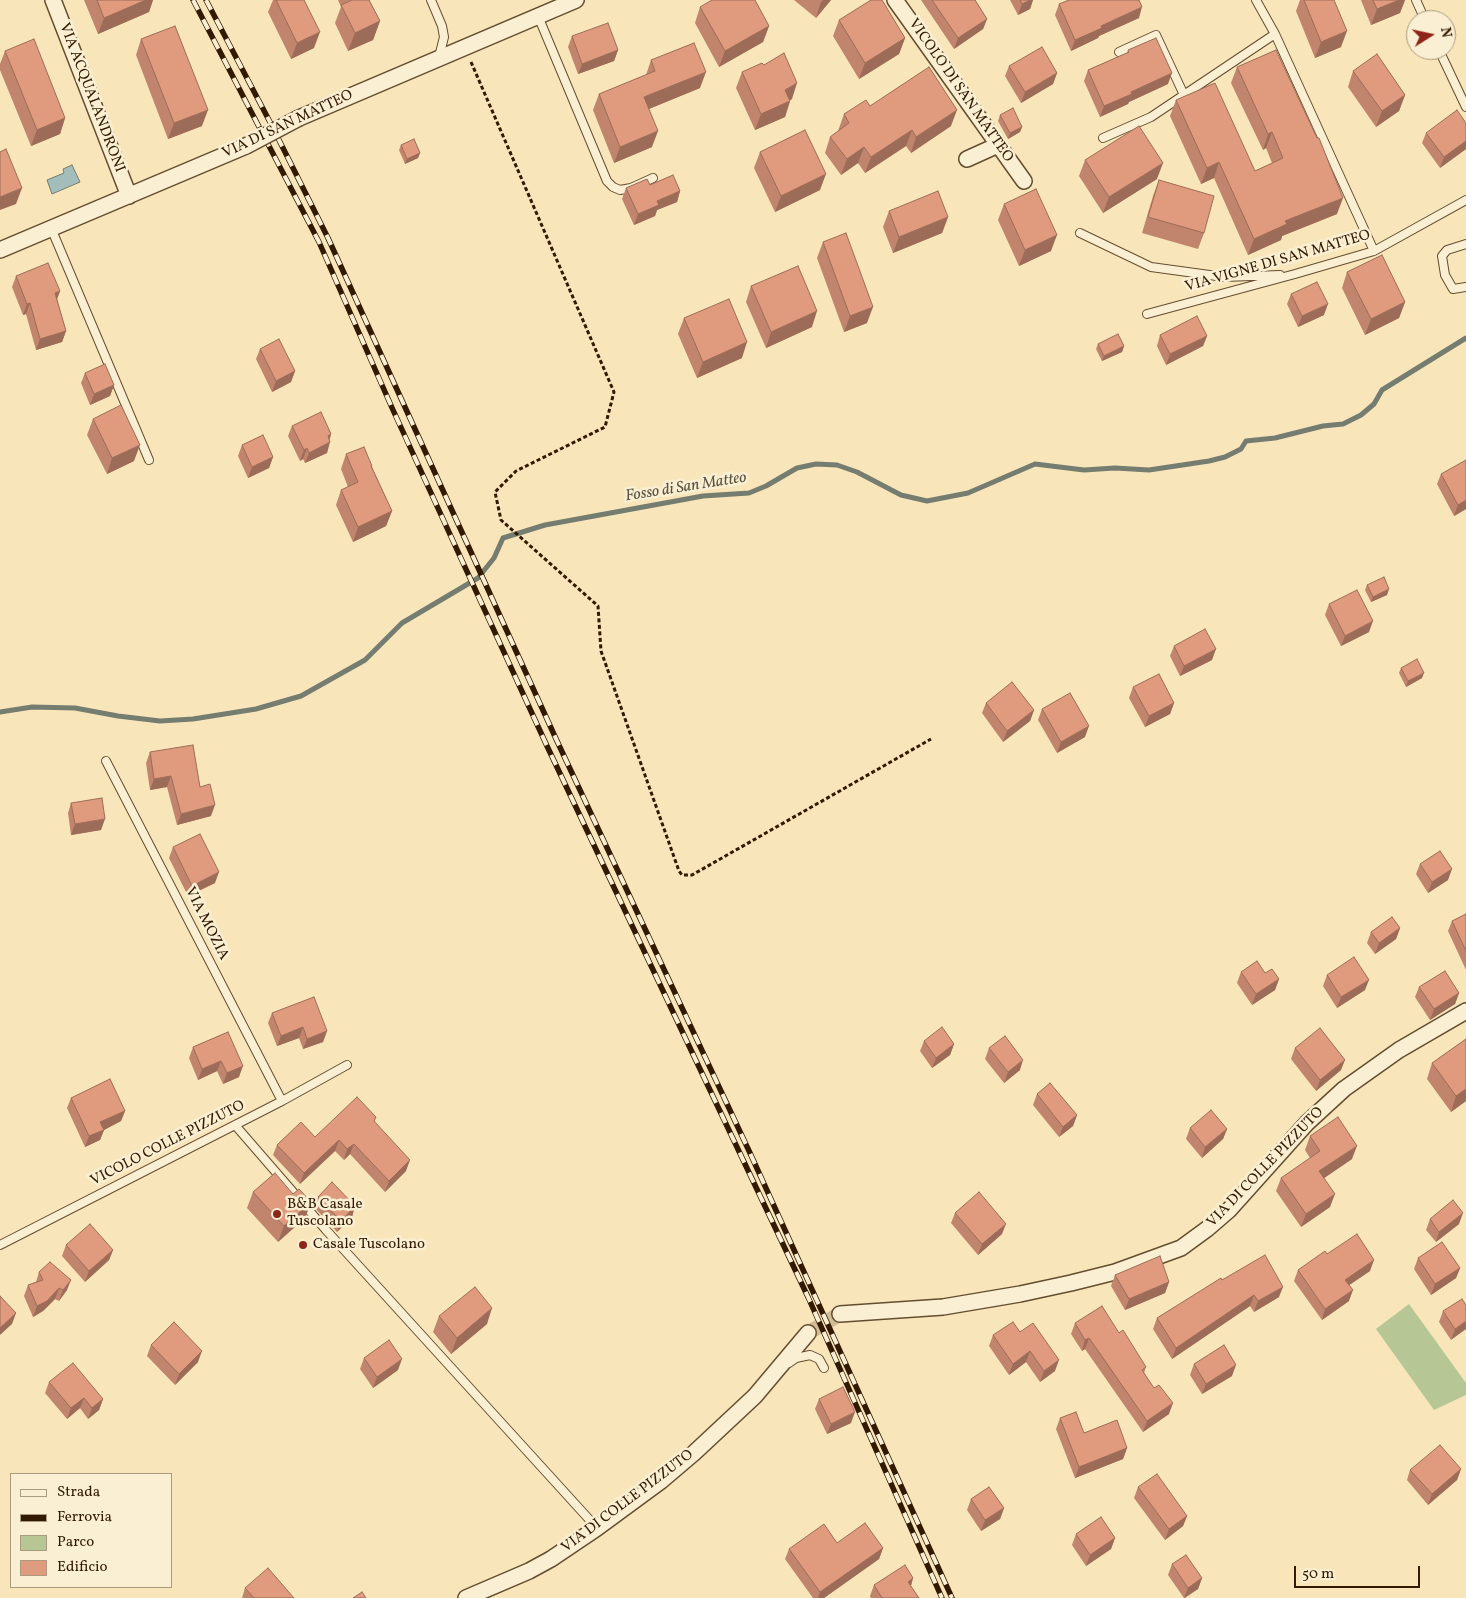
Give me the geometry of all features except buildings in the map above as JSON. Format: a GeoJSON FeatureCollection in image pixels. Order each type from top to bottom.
{"type":"FeatureCollection","features":[{"type":"Feature","properties":{"kind":"street","name":"VIA ACQUALANDRONI"},"geometry":{"type":"LineString","coordinates":[[53,0],[129,196]]}},
{"type":"Feature","properties":{"kind":"street","name":"VIA DI SAN MATTEO"},"geometry":{"type":"LineString","coordinates":[[0,250],[246,146],[299,118],[576,0]]}},
{"type":"Feature","properties":{"kind":"street","name":"VICOLO DI SAN MATTEO"},"geometry":{"type":"LineString","coordinates":[[895,0],[1024,181]]}},
{"type":"Feature","properties":{"kind":"street"},"geometry":{"type":"LineString","coordinates":[[967,159],[998,145]]}},
{"type":"Feature","properties":{"kind":"street","name":"VIA DI COLLE PIZZUTO"},"geometry":{"type":"LineString","coordinates":[[840,1314],[943,1307],[1020,1294],[1116,1272],[1181,1248],[1200,1236],[1229,1210],[1307,1123],[1344,1089],[1398,1050],[1466,1011]]}},
{"type":"Feature","properties":{"kind":"street","name":"VIA DI COLLE PIZZUTO"},"geometry":{"type":"LineString","coordinates":[[466,1598],[541,1565],[597,1528],[673,1472],[755,1396],[808,1333]]}},
{"type":"Feature","properties":{"kind":"lane"},"geometry":{"type":"LineString","coordinates":[[431,0],[442,26],[444,37],[438,59]]}},
{"type":"Feature","properties":{"kind":"lane"},"geometry":{"type":"LineString","coordinates":[[1256,0],[1275,34],[1374,251]]}},
{"type":"Feature","properties":{"kind":"lane"},"geometry":{"type":"LineString","coordinates":[[538,16],[607,181],[613,187],[620,190],[630,188],[653,178]]}},
{"type":"Feature","properties":{"kind":"lane"},"geometry":{"type":"LineString","coordinates":[[1103,138],[1151,117],[1275,34]]}},
{"type":"Feature","properties":{"kind":"lane"},"geometry":{"type":"LineString","coordinates":[[1119,52],[1156,35],[1184,95]]}},
{"type":"Feature","properties":{"kind":"lane"},"geometry":{"type":"LineString","coordinates":[[1444,60],[1466,107]]}},
{"type":"Feature","properties":{"kind":"lane","name":"VIA VIGNE DI SAN MATTEO"},"geometry":{"type":"LineString","coordinates":[[1147,314],[1374,251],[1466,200]]}},
{"type":"Feature","properties":{"kind":"lane"},"geometry":{"type":"LineString","coordinates":[[51,228],[149,460]]}},
{"type":"Feature","properties":{"kind":"lane"},"geometry":{"type":"LineString","coordinates":[[1080,233],[1151,267],[1224,276],[1295,274]]}},
{"type":"Feature","properties":{"kind":"lane"},"geometry":{"type":"LineString","coordinates":[[1466,244],[1447,250],[1442,256],[1445,275],[1452,289],[1466,287]]}},
{"type":"Feature","properties":{"kind":"lane","name":"VIA MOZIA"},"geometry":{"type":"LineString","coordinates":[[106,760],[282,1101]]}},
{"type":"Feature","properties":{"kind":"lane","name":"VICOLO COLLE PIZZUTO"},"geometry":{"type":"LineString","coordinates":[[0,1245],[282,1101],[347,1065]]}},
{"type":"Feature","properties":{"kind":"lane"},"geometry":{"type":"LineString","coordinates":[[235,1125],[323,1226],[597,1528]]}},
{"type":"Feature","properties":{"kind":"lane"},"geometry":{"type":"LineString","coordinates":[[316,1232],[323,1226]]}},
{"type":"Feature","properties":{"kind":"lane"},"geometry":{"type":"LineString","coordinates":[[777,1370],[796,1358],[810,1355],[819,1359],[824,1368]]}},
{"type":"Feature","properties":{"kind":"path"},"geometry":{"type":"LineString","coordinates":[[465,47],[614,392],[605,426],[516,471],[495,492],[501,520],[598,606],[601,651],[679,871],[682,875],[692,875],[931,739]]}},
{"type":"Feature","properties":{"kind":"green space"},"geometry":{"type":"Polygon","coordinates":[[[1409,1304],[1466,1383],[1466,1395],[1434,1410],[1376,1329],[1409,1304]]]}},
{"type":"Feature","properties":{"kind":"water"},"geometry":{"type":"Polygon","coordinates":[[[72,165],[80,182],[52,194],[47,180],[64,173],[63,169],[72,165]]]}},
{"type":"Feature","properties":{"kind":"waterway","name":"Fosso di San Matteo"},"geometry":{"type":"LineString","coordinates":[[0,712],[32,707],[75,708],[160,721],[193,719],[256,709],[301,696],[365,660],[402,623],[478,578],[494,558],[503,538],[545,525],[703,496],[749,493],[766,486],[797,468],[816,464],[837,465],[857,472],[901,495],[927,501],[968,493],[1035,464],[1084,470],[1115,468],[1149,470],[1209,461],[1225,457],[1241,449],[1246,441],[1275,438],[1323,426],[1343,424],[1361,415],[1374,404],[1382,390],[1466,338]]}},
{"type":"Feature","properties":{"kind":"tunnel"},"geometry":{"type":"LineString","coordinates":[[808,1333],[840,1314]]}},
{"type":"Feature","properties":{"kind":"railway"},"geometry":{"type":"LineString","coordinates":[[193,0],[319,242],[393,410],[547,746],[808,1297],[942,1598]]}},
{"type":"Feature","properties":{"kind":"railway"},"geometry":{"type":"LineString","coordinates":[[206,0],[328,238],[557,741],[750,1153],[952,1598]]}},
{"type":"Feature","properties":{"kind":"place","name":"B&B Casale Tuscolano"},"geometry":{"type":"Point","coordinates":[277,1214]}},
{"type":"Feature","properties":{"kind":"place","name":"Casale Tuscolano"},"geometry":{"type":"Point","coordinates":[303,1245]}}]}
